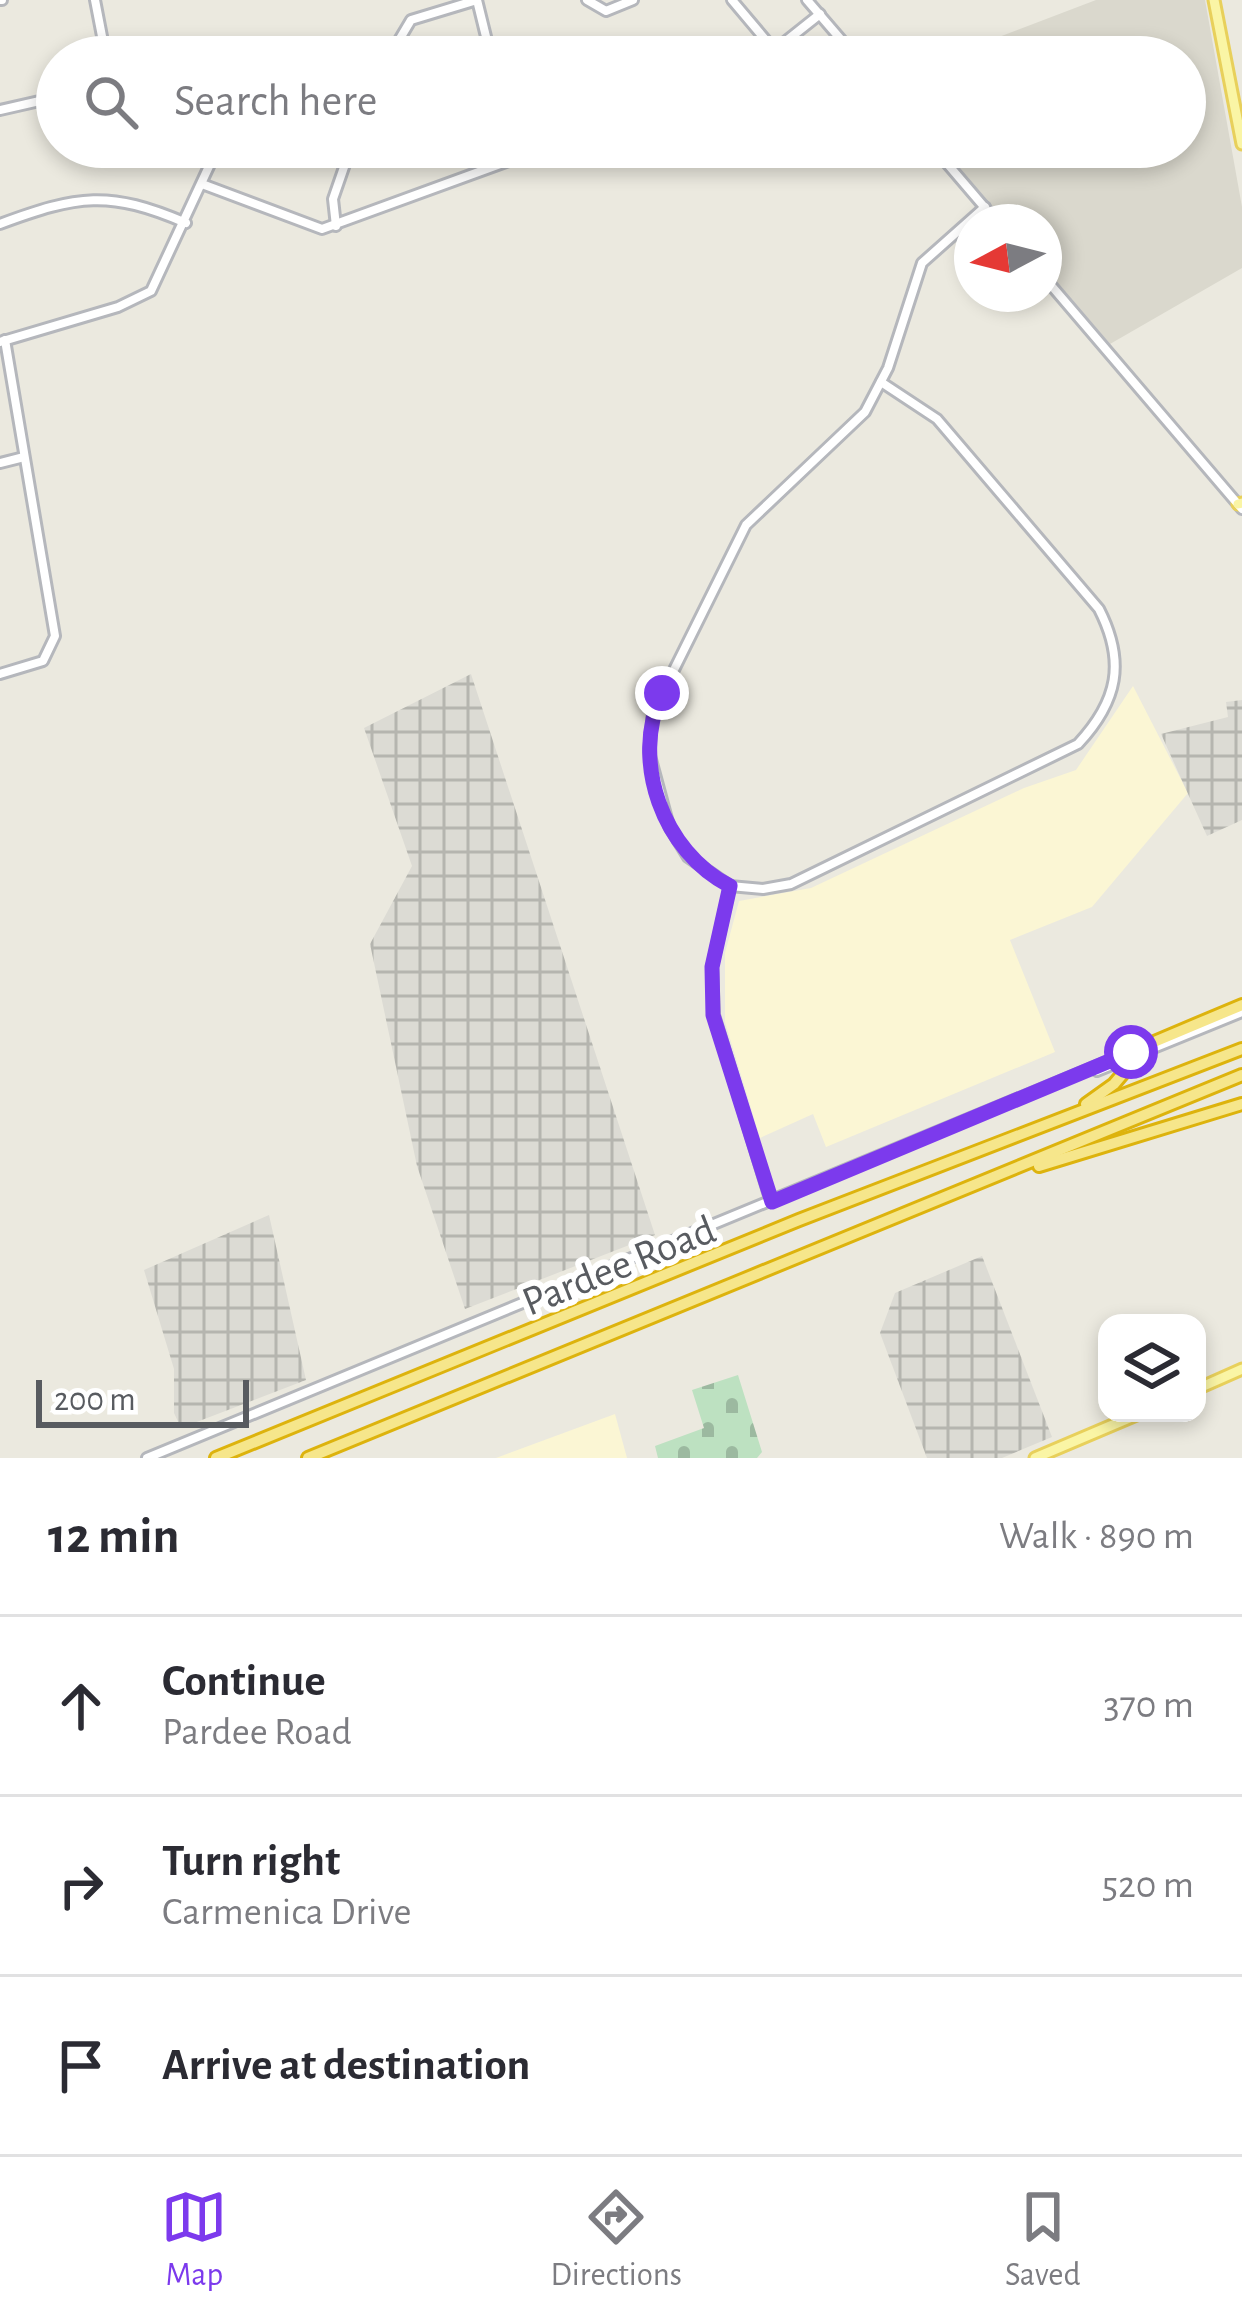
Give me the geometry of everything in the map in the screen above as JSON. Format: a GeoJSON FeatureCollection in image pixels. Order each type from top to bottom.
{"type":"FeatureCollection","features":[{"type":"Feature","properties":{"kind":"highway","name":"Pardee Road"},"geometry":{"type":"LineString","coordinates":[[1142,1050],[1242,1008]]}},
{"type":"Feature","properties":{"kind":"highway"},"geometry":{"type":"LineString","coordinates":[[216,1458],[1242,1049]]}},
{"type":"Feature","properties":{"kind":"highway"},"geometry":{"type":"LineString","coordinates":[[1053,1121],[1114,1084],[1142,1050]]}},
{"type":"Feature","properties":{"kind":"highway"},"geometry":{"type":"LineString","coordinates":[[1096,1071],[1113,1076],[1114,1084]]}},
{"type":"Feature","properties":{"kind":"highway"},"geometry":{"type":"LineString","coordinates":[[308,1458],[1242,1075]]}},
{"type":"Feature","properties":{"kind":"highway"},"geometry":{"type":"LineString","coordinates":[[1007,1174],[1242,1104]]}},
{"type":"Feature","properties":{"kind":"main road"},"geometry":{"type":"LineString","coordinates":[[1214,0],[1242,144]]}},
{"type":"Feature","properties":{"kind":"main road"},"geometry":{"type":"LineString","coordinates":[[1206,1385],[1242,1369]]}},
{"type":"Feature","properties":{"kind":"main road"},"geometry":{"type":"LineString","coordinates":[[1035,1458],[1120,1422]]}},
{"type":"Feature","properties":{"kind":"street"},"geometry":{"type":"LineString","coordinates":[[95,0],[102,36]]}},
{"type":"Feature","properties":{"kind":"street"},"geometry":{"type":"LineString","coordinates":[[401,36],[411,20],[477,0],[486,36]]}},
{"type":"Feature","properties":{"kind":"street"},"geometry":{"type":"LineString","coordinates":[[586,0],[606,10],[633,0]]}},
{"type":"Feature","properties":{"kind":"street"},"geometry":{"type":"LineString","coordinates":[[731,0],[758,36]]}},
{"type":"Feature","properties":{"kind":"street"},"geometry":{"type":"LineString","coordinates":[[807,0],[838,36]]}},
{"type":"Feature","properties":{"kind":"street"},"geometry":{"type":"LineString","coordinates":[[793,36],[820,14]]}},
{"type":"Feature","properties":{"kind":"street"},"geometry":{"type":"LineString","coordinates":[[0,110],[36,102]]}},
{"type":"Feature","properties":{"kind":"street"},"geometry":{"type":"LineString","coordinates":[[0,674],[31,668],[54,644],[3,341],[118,307],[152,291],[209,168]]}},
{"type":"Feature","properties":{"kind":"street"},"geometry":{"type":"LineString","coordinates":[[336,226],[333,199],[344,168]]}},
{"type":"Feature","properties":{"kind":"street"},"geometry":{"type":"LineString","coordinates":[[202,184],[301,224],[336,226],[481,168]]}},
{"type":"Feature","properties":{"kind":"street"},"geometry":{"type":"LineString","coordinates":[[951,168],[982,204]]}},
{"type":"Feature","properties":{"kind":"street"},"geometry":{"type":"LineString","coordinates":[[0,224],[92,198],[116,198],[186,223]]}},
{"type":"Feature","properties":{"kind":"street"},"geometry":{"type":"LineString","coordinates":[[881,382],[937,419],[1100,609],[1114,638],[1118,664],[1109,704],[1078,743],[791,884],[763,890],[730,886],[688,857],[669,826],[649,752],[653,712],[746,525],[768,498],[855,425],[881,382],[922,263],[954,235]]}},
{"type":"Feature","properties":{"kind":"street"},"geometry":{"type":"LineString","coordinates":[[1062,298],[1241,505]]}},
{"type":"Feature","properties":{"kind":"street"},"geometry":{"type":"LineString","coordinates":[[0,464],[24,458]]}},
{"type":"Feature","properties":{"kind":"street"},"geometry":{"type":"LineString","coordinates":[[730,886],[712,967],[713,1015],[772,1202]]}},
{"type":"Feature","properties":{"kind":"street","name":"Pardee Road"},"geometry":{"type":"LineString","coordinates":[[147,1458],[1142,1050]]}},
{"type":"Feature","properties":{"kind":"shaded area"},"geometry":{"type":"Polygon","coordinates":[[[1096,0],[1205,0],[1242,207],[1242,268],[1110,344],[1062,288],[1062,204],[990,204],[959,168],[1206,168],[1206,36],[1001,36],[1096,0]]]}},
{"type":"Feature","properties":{"kind":"shaded area"},"geometry":{"type":"Polygon","coordinates":[[[471,674],[655,1235],[465,1309],[417,1166],[370,944],[412,866],[364,728],[471,674]]]}},
{"type":"Feature","properties":{"kind":"shaded area"},"geometry":{"type":"Polygon","coordinates":[[[1133,686],[1188,793],[1092,907],[1010,940],[1055,1052],[826,1147],[813,1114],[760,1138],[725,1022],[725,953],[739,901],[811,888],[1024,788],[1076,770],[1133,686]]]}},
{"type":"Feature","properties":{"kind":"shaded area"},"geometry":{"type":"Polygon","coordinates":[[[1242,700],[1242,820],[1207,836],[1161,734],[1228,717],[1226,702],[1242,700]]]}},
{"type":"Feature","properties":{"kind":"shaded area"},"geometry":{"type":"Polygon","coordinates":[[[269,1215],[306,1380],[181,1428],[174,1413],[174,1369],[144,1270],[269,1215]]]}},
{"type":"Feature","properties":{"kind":"shaded area"},"geometry":{"type":"Polygon","coordinates":[[[982,1256],[1052,1437],[1002,1458],[927,1458],[880,1333],[895,1293],[982,1256]]]}},
{"type":"Feature","properties":{"kind":"shaded area"},"geometry":{"type":"Polygon","coordinates":[[[615,1414],[627,1458],[496,1458],[615,1414]]]}},
{"type":"Feature","properties":{"kind":"green space"},"geometry":{"type":"Polygon","coordinates":[[[738,1375],[762,1452],[757,1458],[658,1458],[655,1446],[704,1428],[692,1390],[738,1375]]]}},
{"type":"Feature","properties":{"kind":"route"},"geometry":{"type":"LineString","coordinates":[[662,693],[649,735],[652,770],[680,847],[700,869],[730,886],[712,967],[713,1015],[756,1164],[772,1202],[1131,1052]]}}]}
